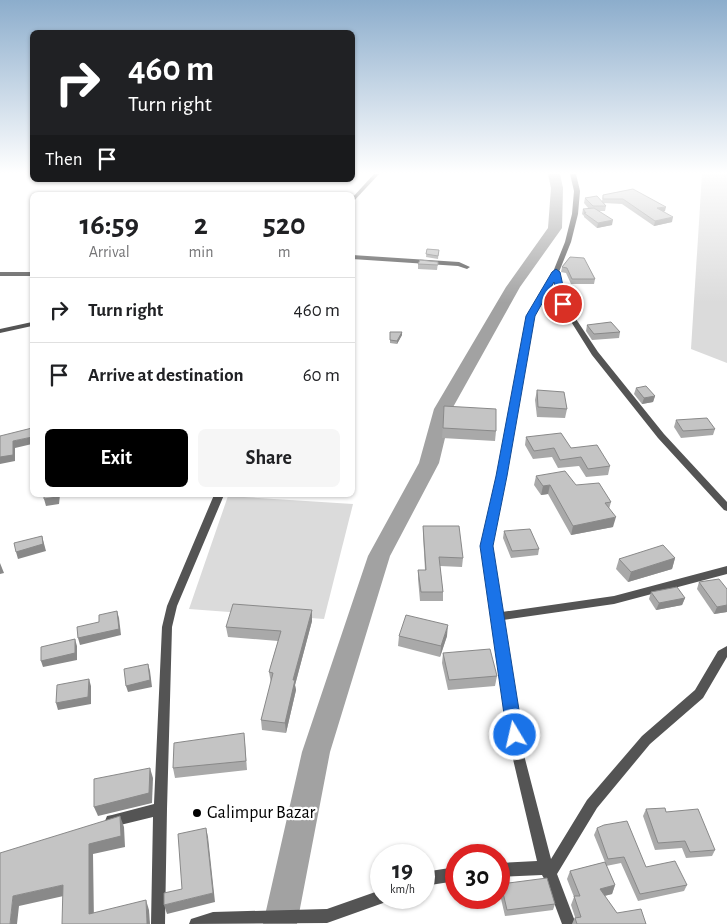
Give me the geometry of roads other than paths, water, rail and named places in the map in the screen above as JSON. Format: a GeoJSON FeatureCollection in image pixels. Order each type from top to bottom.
{"type":"FeatureCollection","features":[{"type":"Feature","properties":{"kind":"street"},"geometry":{"type":"LineString","coordinates":[[569,924],[548,871],[518,755],[486,546],[502,476],[530,316],[556,272],[568,242],[574,217]]}},
{"type":"Feature","properties":{"kind":"street"},"geometry":{"type":"LineString","coordinates":[[355,257],[450,263],[467,267]]}},
{"type":"Feature","properties":{"kind":"street"},"geometry":{"type":"LineString","coordinates":[[556,272],[563,304],[595,353],[661,436],[727,508]]}},
{"type":"Feature","properties":{"kind":"street"},"geometry":{"type":"LineString","coordinates":[[0,274],[30,274]]}},
{"type":"Feature","properties":{"kind":"street"},"geometry":{"type":"LineString","coordinates":[[0,331],[30,324]]}},
{"type":"Feature","properties":{"kind":"street"},"geometry":{"type":"LineString","coordinates":[[158,924],[167,627],[172,606],[218,497]]}},
{"type":"Feature","properties":{"kind":"street"},"geometry":{"type":"LineString","coordinates":[[497,617],[614,600],[727,570]]}},
{"type":"Feature","properties":{"kind":"street"},"geometry":{"type":"LineString","coordinates":[[548,871],[592,804],[646,740],[699,694],[722,654],[727,651]]}},
{"type":"Feature","properties":{"kind":"street"},"geometry":{"type":"LineString","coordinates":[[102,824],[160,809]]}},
{"type":"Feature","properties":{"kind":"street"},"geometry":{"type":"LineString","coordinates":[[510,870],[548,871]]}},
{"type":"Feature","properties":{"kind":"street"},"geometry":{"type":"LineString","coordinates":[[196,924],[213,919],[327,916],[370,901]]}},
{"type":"Feature","properties":{"kind":"waterway"},"geometry":{"type":"LineString","coordinates":[[280,924],[316,752],[379,556],[429,463],[443,409],[513,287],[555,228],[556,217]]}},
{"type":"Feature","properties":{"kind":"place","name":"Galimpur Bazar"},"geometry":{"type":"Point","coordinates":[197,813]}}]}
